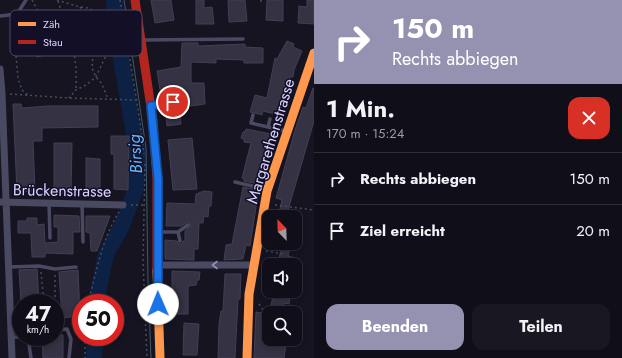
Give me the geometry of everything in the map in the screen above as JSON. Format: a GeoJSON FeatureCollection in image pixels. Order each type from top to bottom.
{"type":"FeatureCollection","features":[{"type":"Feature","properties":{"kind":"main road"},"geometry":{"type":"LineString","coordinates":[[135,0],[136,10]]}},
{"type":"Feature","properties":{"kind":"main road"},"geometry":{"type":"LineString","coordinates":[[142,47],[151,106],[158,179],[157,265],[160,358]]}},
{"type":"Feature","properties":{"kind":"main road","name":"Margarethenstrasse"},"geometry":{"type":"LineString","coordinates":[[247,358],[250,289],[268,189],[314,53]]}},
{"type":"Feature","properties":{"kind":"street"},"geometry":{"type":"LineString","coordinates":[[0,69],[2,94],[3,202],[8,267],[12,358]]}},
{"type":"Feature","properties":{"kind":"street","name":"Brückenstrasse"},"geometry":{"type":"LineString","coordinates":[[3,202],[127,205]]}},
{"type":"Feature","properties":{"kind":"street"},"geometry":{"type":"LineString","coordinates":[[157,265],[254,265]]}},
{"type":"Feature","properties":{"kind":"lane"},"geometry":{"type":"LineString","coordinates":[[20,10],[26,0]]}},
{"type":"Feature","properties":{"kind":"lane"},"geometry":{"type":"LineString","coordinates":[[0,16],[10,15]]}},
{"type":"Feature","properties":{"kind":"lane"},"geometry":{"type":"LineString","coordinates":[[142,40],[243,39]]}},
{"type":"Feature","properties":{"kind":"lane"},"geometry":{"type":"LineString","coordinates":[[151,106],[173,102]]}},
{"type":"Feature","properties":{"kind":"lane"},"geometry":{"type":"LineString","coordinates":[[253,115],[251,123],[288,131]]}},
{"type":"Feature","properties":{"kind":"lane"},"geometry":{"type":"LineString","coordinates":[[268,127],[270,119]]}},
{"type":"Feature","properties":{"kind":"lane"},"geometry":{"type":"LineString","coordinates":[[235,182],[268,189]]}},
{"type":"Feature","properties":{"kind":"lane"},"geometry":{"type":"LineString","coordinates":[[49,203],[50,238]]}},
{"type":"Feature","properties":{"kind":"lane"},"geometry":{"type":"LineString","coordinates":[[82,204],[83,242]]}},
{"type":"Feature","properties":{"kind":"lane"},"geometry":{"type":"LineString","coordinates":[[157,232],[178,232],[188,225]]}},
{"type":"Feature","properties":{"kind":"lane"},"geometry":{"type":"LineString","coordinates":[[178,232],[180,241]]}},
{"type":"Feature","properties":{"kind":"lane"},"geometry":{"type":"LineString","coordinates":[[8,267],[41,267],[55,269],[76,267]]}},
{"type":"Feature","properties":{"kind":"lane"},"geometry":{"type":"LineString","coordinates":[[64,330],[67,330],[70,339],[69,358]]}},
{"type":"Feature","properties":{"kind":"lane"},"geometry":{"type":"LineString","coordinates":[[29,346],[31,358]]}},
{"type":"Feature","properties":{"kind":"path"},"geometry":{"type":"LineString","coordinates":[[32,0],[37,10]]}},
{"type":"Feature","properties":{"kind":"path"},"geometry":{"type":"LineString","coordinates":[[57,0],[61,10]]}},
{"type":"Feature","properties":{"kind":"path"},"geometry":{"type":"LineString","coordinates":[[57,0],[92,10]]}},
{"type":"Feature","properties":{"kind":"path"},"geometry":{"type":"LineString","coordinates":[[120,0],[122,10]]}},
{"type":"Feature","properties":{"kind":"path"},"geometry":{"type":"LineString","coordinates":[[17,56],[18,79],[22,90],[28,95]]}},
{"type":"Feature","properties":{"kind":"path"},"geometry":{"type":"LineString","coordinates":[[74,56],[76,90]]}},
{"type":"Feature","properties":{"kind":"path"},"geometry":{"type":"LineString","coordinates":[[93,56],[92,68],[96,77],[102,84],[108,99]]}},
{"type":"Feature","properties":{"kind":"path"},"geometry":{"type":"LineString","coordinates":[[69,98],[76,90],[96,77],[105,56]]}},
{"type":"Feature","properties":{"kind":"path"},"geometry":{"type":"LineString","coordinates":[[129,56],[145,157]]}},
{"type":"Feature","properties":{"kind":"path"},"geometry":{"type":"LineString","coordinates":[[16,94],[69,98],[136,100]]}},
{"type":"Feature","properties":{"kind":"path"},"geometry":{"type":"LineString","coordinates":[[145,163],[143,260],[147,358]]}},
{"type":"Feature","properties":{"kind":"path"},"geometry":{"type":"LineString","coordinates":[[265,203],[314,210]]}},
{"type":"Feature","properties":{"kind":"path"},"geometry":{"type":"LineString","coordinates":[[90,294],[112,223],[127,205]]}},
{"type":"Feature","properties":{"kind":"path","name":"Brückenstrasse"},"geometry":{"type":"LineString","coordinates":[[127,205],[144,205]]}},
{"type":"Feature","properties":{"kind":"path"},"geometry":{"type":"LineString","coordinates":[[256,250],[283,254]]}},
{"type":"Feature","properties":{"kind":"path"},"geometry":{"type":"LineString","coordinates":[[41,267],[43,294]]}},
{"type":"Feature","properties":{"kind":"path"},"geometry":{"type":"LineString","coordinates":[[55,269],[55,294]]}},
{"type":"Feature","properties":{"kind":"path"},"geometry":{"type":"LineString","coordinates":[[250,289],[256,296],[259,305],[262,308]]}},
{"type":"Feature","properties":{"kind":"path"},"geometry":{"type":"LineString","coordinates":[[85,346],[85,358]]}},
{"type":"Feature","properties":{"kind":"building"},"geometry":{"type":"Polygon","coordinates":[[[151,0],[171,0],[174,20],[155,23],[151,0]]]}},
{"type":"Feature","properties":{"kind":"building"},"geometry":{"type":"Polygon","coordinates":[[[196,0],[204,0],[204,8],[212,7],[214,24],[196,24],[196,0]]]}},
{"type":"Feature","properties":{"kind":"building"},"geometry":{"type":"Polygon","coordinates":[[[228,0],[245,0],[247,21],[229,22],[228,0]]]}},
{"type":"Feature","properties":{"kind":"building"},"geometry":{"type":"Polygon","coordinates":[[[267,0],[283,0],[283,21],[266,20],[267,0]]]}},
{"type":"Feature","properties":{"kind":"building"},"geometry":{"type":"Polygon","coordinates":[[[307,0],[314,0],[314,24],[298,23],[299,6],[307,7],[307,0]]]}},
{"type":"Feature","properties":{"kind":"building"},"geometry":{"type":"Polygon","coordinates":[[[287,41],[294,44],[293,47],[302,51],[294,70],[293,77],[290,77],[288,90],[279,115],[263,111],[262,115],[250,112],[255,95],[267,98],[275,58],[277,59],[287,41]]]}},
{"type":"Feature","properties":{"kind":"building"},"geometry":{"type":"Polygon","coordinates":[[[182,43],[198,43],[198,46],[245,44],[245,47],[263,48],[263,63],[244,63],[244,60],[216,59],[216,63],[191,62],[191,83],[204,83],[205,104],[176,108],[175,94],[161,96],[157,71],[181,67],[182,43]]]}},
{"type":"Feature","properties":{"kind":"building"},"geometry":{"type":"Polygon","coordinates":[[[314,88],[314,121],[288,210],[280,210],[282,200],[276,198],[295,130],[303,107],[306,108],[314,88]]]}},
{"type":"Feature","properties":{"kind":"building"},"geometry":{"type":"Polygon","coordinates":[[[13,104],[21,104],[22,108],[48,106],[98,106],[98,127],[42,128],[42,141],[33,141],[35,191],[17,192],[13,104]]]}},
{"type":"Feature","properties":{"kind":"building"},"geometry":{"type":"Polygon","coordinates":[[[180,111],[181,124],[167,126],[166,115],[171,115],[171,112],[180,111]]]}},
{"type":"Feature","properties":{"kind":"building"},"geometry":{"type":"Polygon","coordinates":[[[246,129],[271,134],[259,184],[244,181],[242,178],[251,143],[244,142],[244,139],[241,138],[246,129]]]}},
{"type":"Feature","properties":{"kind":"building"},"geometry":{"type":"Polygon","coordinates":[[[111,136],[129,136],[128,190],[114,189],[114,154],[111,154],[111,136]]]}},
{"type":"Feature","properties":{"kind":"building"},"geometry":{"type":"Polygon","coordinates":[[[192,138],[197,189],[173,190],[168,140],[192,138]]]}},
{"type":"Feature","properties":{"kind":"building"},"geometry":{"type":"Polygon","coordinates":[[[54,143],[72,143],[71,193],[54,193],[54,143]]]}},
{"type":"Feature","properties":{"kind":"building"},"geometry":{"type":"Polygon","coordinates":[[[86,158],[100,159],[100,194],[86,193],[86,158]]]}},
{"type":"Feature","properties":{"kind":"building"},"geometry":{"type":"Polygon","coordinates":[[[243,187],[257,190],[256,193],[258,194],[250,246],[246,245],[243,259],[224,260],[226,245],[232,244],[243,187]]]}},
{"type":"Feature","properties":{"kind":"building"},"geometry":{"type":"Polygon","coordinates":[[[204,191],[212,192],[211,206],[209,206],[208,217],[204,216],[203,223],[199,223],[198,249],[194,249],[194,260],[165,259],[165,240],[177,241],[179,244],[182,244],[183,241],[185,241],[185,231],[191,225],[188,222],[181,226],[166,226],[167,203],[195,204],[196,194],[204,191]]]}},
{"type":"Feature","properties":{"kind":"building"},"geometry":{"type":"Polygon","coordinates":[[[54,215],[79,216],[80,232],[73,232],[73,254],[45,253],[45,257],[32,257],[31,233],[18,233],[18,221],[27,221],[27,218],[37,218],[37,225],[44,224],[45,243],[58,242],[58,227],[54,227],[54,215]]]}},
{"type":"Feature","properties":{"kind":"building"},"geometry":{"type":"Polygon","coordinates":[[[86,216],[110,216],[97,251],[91,251],[90,233],[86,232],[86,216]]]}},
{"type":"Feature","properties":{"kind":"building"},"geometry":{"type":"Polygon","coordinates":[[[281,250],[289,250],[288,256],[295,258],[279,258],[281,250]]]}},
{"type":"Feature","properties":{"kind":"building"},"geometry":{"type":"Polygon","coordinates":[[[37,269],[38,294],[20,294],[19,270],[37,269]]]}},
{"type":"Feature","properties":{"kind":"building"},"geometry":{"type":"Polygon","coordinates":[[[78,270],[79,294],[72,294],[72,317],[64,318],[64,294],[60,294],[59,272],[78,270]]]}},
{"type":"Feature","properties":{"kind":"building"},"geometry":{"type":"Polygon","coordinates":[[[172,271],[200,272],[199,280],[197,280],[196,285],[188,286],[188,314],[172,314],[172,271]]]}},
{"type":"Feature","properties":{"kind":"building"},"geometry":{"type":"Polygon","coordinates":[[[225,274],[241,274],[240,299],[238,299],[235,358],[218,358],[219,324],[221,311],[223,311],[225,274]]]}},
{"type":"Feature","properties":{"kind":"building"},"geometry":{"type":"Polygon","coordinates":[[[273,298],[290,298],[289,304],[284,303],[284,306],[271,306],[273,298]]]}},
{"type":"Feature","properties":{"kind":"building"},"geometry":{"type":"Polygon","coordinates":[[[256,312],[262,313],[262,346],[286,346],[284,358],[254,358],[256,312]]]}},
{"type":"Feature","properties":{"kind":"building"},"geometry":{"type":"Polygon","coordinates":[[[184,323],[199,324],[197,355],[183,355],[184,323]]]}},
{"type":"Feature","properties":{"kind":"building"},"geometry":{"type":"Polygon","coordinates":[[[42,346],[63,346],[63,358],[43,358],[42,346]]]}},
{"type":"Feature","properties":{"kind":"waterway","name":"Birsig"},"geometry":{"type":"LineString","coordinates":[[114,0],[114,10]]}},
{"type":"Feature","properties":{"kind":"waterway","name":"Birsig"},"geometry":{"type":"LineString","coordinates":[[98,294],[106,254],[121,228],[135,191],[138,172],[137,150],[120,56]]}},
{"type":"Feature","properties":{"kind":"waterway","name":"Birsig"},"geometry":{"type":"LineString","coordinates":[[94,358],[95,346]]}},
{"type":"Feature","properties":{"kind":"tram line"},"geometry":{"type":"LineString","coordinates":[[124,0],[125,10]]}},
{"type":"Feature","properties":{"kind":"tram line"},"geometry":{"type":"LineString","coordinates":[[132,56],[146,148],[151,358]]}},
{"type":"Feature","properties":{"kind":"traffic: slow"},"geometry":{"type":"LineString","coordinates":[[247,358],[249,294],[267,191],[314,53]]}},
{"type":"Feature","properties":{"kind":"traffic: slow"},"geometry":{"type":"LineString","coordinates":[[157,270],[160,358]]}},
{"type":"Feature","properties":{"kind":"traffic: jam"},"geometry":{"type":"LineString","coordinates":[[135,0],[136,10]]}},
{"type":"Feature","properties":{"kind":"traffic: jam"},"geometry":{"type":"LineString","coordinates":[[142,47],[153,121],[157,179],[157,270]]}},
{"type":"Feature","properties":{"kind":"route"},"geometry":{"type":"LineString","coordinates":[[158,304],[158,179],[151,106],[173,102]]}}]}
